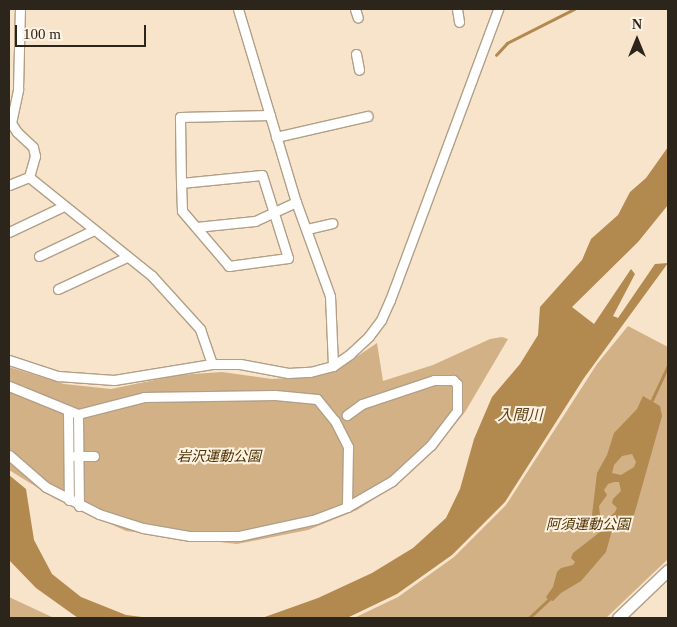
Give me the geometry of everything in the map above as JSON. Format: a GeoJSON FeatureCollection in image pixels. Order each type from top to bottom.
{"type":"FeatureCollection","features":[{"type":"Feature","properties":{"kind":"main road"},"geometry":{"type":"LineString","coordinates":[[618,618],[668,570]]}},
{"type":"Feature","properties":{"kind":"street"},"geometry":{"type":"LineString","coordinates":[[20,9],[18,89],[11,123],[33,147],[35,156],[29,177]]}},
{"type":"Feature","properties":{"kind":"street"},"geometry":{"type":"LineString","coordinates":[[238,9],[296,202],[330,296],[333,366]]}},
{"type":"Feature","properties":{"kind":"street"},"geometry":{"type":"LineString","coordinates":[[355,9],[358,18]]}},
{"type":"Feature","properties":{"kind":"street"},"geometry":{"type":"LineString","coordinates":[[457,9],[459,22]]}},
{"type":"Feature","properties":{"kind":"street"},"geometry":{"type":"LineString","coordinates":[[9,360],[58,376],[88,380],[114,380],[212,364],[240,364],[288,373],[310,372],[333,366],[350,354],[369,336],[381,320],[390,300],[498,9]]}},
{"type":"Feature","properties":{"kind":"street"},"geometry":{"type":"LineString","coordinates":[[356,54],[359,70]]}},
{"type":"Feature","properties":{"kind":"street"},"geometry":{"type":"LineString","coordinates":[[181,183],[262,175],[288,258],[229,266],[182,211],[181,183],[180,116],[270,115]]}},
{"type":"Feature","properties":{"kind":"street"},"geometry":{"type":"LineString","coordinates":[[276,137],[368,116]]}},
{"type":"Feature","properties":{"kind":"street"},"geometry":{"type":"LineString","coordinates":[[9,185],[29,177]]}},
{"type":"Feature","properties":{"kind":"street"},"geometry":{"type":"LineString","coordinates":[[29,177],[152,276],[200,329],[212,364]]}},
{"type":"Feature","properties":{"kind":"street"},"geometry":{"type":"LineString","coordinates":[[196,228],[255,221],[296,202]]}},
{"type":"Feature","properties":{"kind":"street"},"geometry":{"type":"LineString","coordinates":[[9,232],[64,206]]}},
{"type":"Feature","properties":{"kind":"street"},"geometry":{"type":"LineString","coordinates":[[307,229],[332,223]]}},
{"type":"Feature","properties":{"kind":"street"},"geometry":{"type":"LineString","coordinates":[[39,256],[94,230]]}},
{"type":"Feature","properties":{"kind":"street"},"geometry":{"type":"LineString","coordinates":[[58,289],[127,257]]}},
{"type":"Feature","properties":{"kind":"street"},"geometry":{"type":"LineString","coordinates":[[9,455],[46,487],[79,506],[121,522],[190,536],[239,536],[278,529],[316,519],[347,507],[392,481],[431,445],[457,411],[457,384],[453,380],[434,380],[362,404],[347,414]]}},
{"type":"Feature","properties":{"kind":"street"},"geometry":{"type":"LineString","coordinates":[[9,386],[78,414],[144,397],[275,395],[317,399],[336,420],[348,447],[347,507]]}},
{"type":"Feature","properties":{"kind":"street"},"geometry":{"type":"LineString","coordinates":[[68,411],[69,500]]}},
{"type":"Feature","properties":{"kind":"street"},"geometry":{"type":"LineString","coordinates":[[78,414],[79,506]]}},
{"type":"Feature","properties":{"kind":"street"},"geometry":{"type":"LineString","coordinates":[[69,456],[94,456]]}},
{"type":"Feature","properties":{"kind":"green space","name":"阿須運動公園"},"geometry":{"type":"Polygon","coordinates":[[[628,326],[668,347],[668,559],[606,618],[354,618],[398,597],[454,557],[506,505],[597,364],[628,326]]]}},
{"type":"Feature","properties":{"kind":"green space","name":"岩沢運動公園"},"geometry":{"type":"Polygon","coordinates":[[[502,337],[508,339],[465,412],[430,454],[391,488],[357,510],[308,530],[237,544],[126,531],[56,499],[9,470],[9,367],[64,384],[111,389],[179,375],[222,372],[272,379],[318,376],[334,372],[377,343],[383,381],[433,365],[490,339],[502,337]]]}},
{"type":"Feature","properties":{"kind":"green space"},"geometry":{"type":"Polygon","coordinates":[[[9,597],[54,618],[9,618],[9,597]]]}},
{"type":"Feature","properties":{"kind":"water","name":"入間川"},"geometry":{"type":"Polygon","coordinates":[[[668,147],[668,205],[638,242],[572,307],[594,324],[631,269],[635,274],[613,316],[618,318],[655,264],[668,263],[584,378],[505,502],[452,555],[397,594],[347,618],[262,618],[318,598],[372,573],[413,548],[446,518],[460,489],[474,439],[492,397],[520,364],[538,335],[540,307],[582,260],[591,239],[618,215],[630,192],[646,178],[668,147]]]}},
{"type":"Feature","properties":{"kind":"water"},"geometry":{"type":"Polygon","coordinates":[[[643,396],[660,406],[662,416],[634,515],[626,525],[613,527],[606,552],[581,581],[561,593],[553,601],[548,600],[546,597],[553,587],[557,572],[561,568],[573,565],[575,562],[571,558],[573,553],[600,532],[598,524],[592,515],[597,473],[607,455],[614,433],[637,409],[643,396]],[[632,454],[622,456],[614,465],[612,473],[621,475],[634,467],[636,462],[632,454]],[[619,482],[608,484],[604,490],[607,495],[599,506],[600,516],[604,523],[617,508],[612,503],[613,499],[621,491],[619,482]]]}},
{"type":"Feature","properties":{"kind":"water"},"geometry":{"type":"Polygon","coordinates":[[[9,475],[26,489],[34,540],[52,574],[81,597],[126,615],[150,618],[78,618],[36,588],[9,560],[9,475]]]}},
{"type":"Feature","properties":{"kind":"waterway"},"geometry":{"type":"LineString","coordinates":[[496,55],[507,43],[574,9]]}},
{"type":"Feature","properties":{"kind":"waterway"},"geometry":{"type":"LineString","coordinates":[[652,400],[668,366]]}},
{"type":"Feature","properties":{"kind":"waterway"},"geometry":{"type":"LineString","coordinates":[[529,618],[548,600]]}}]}
